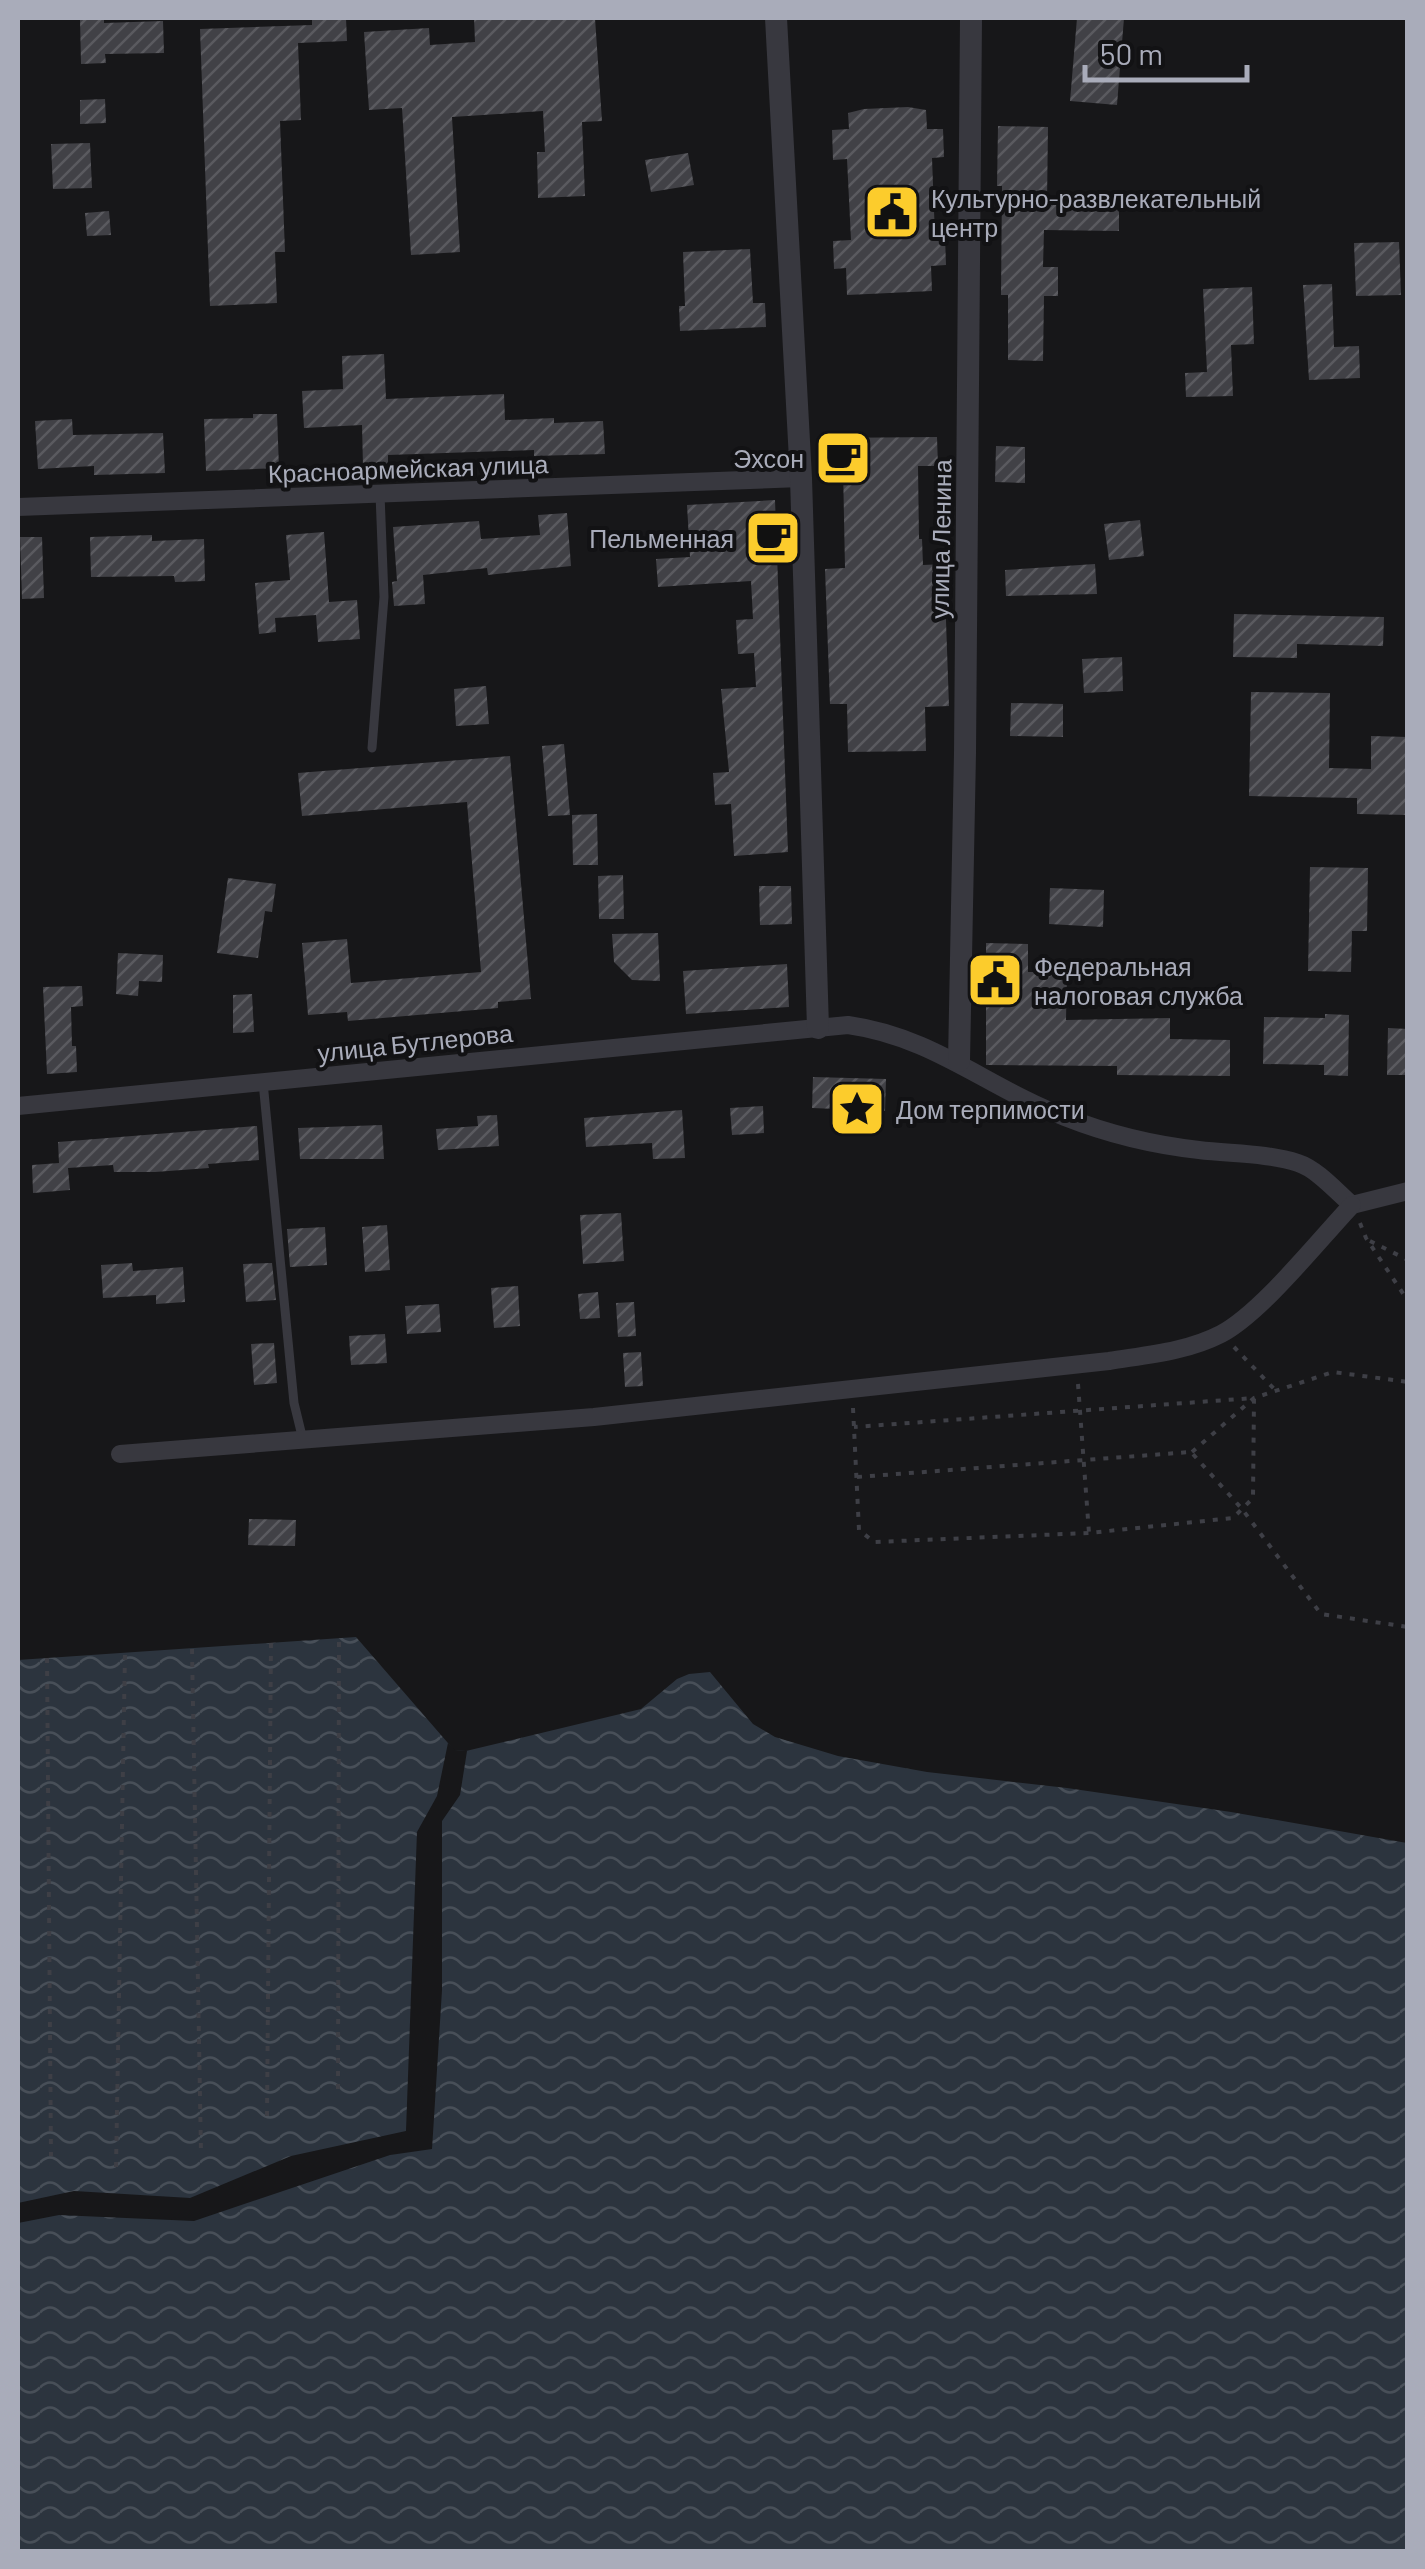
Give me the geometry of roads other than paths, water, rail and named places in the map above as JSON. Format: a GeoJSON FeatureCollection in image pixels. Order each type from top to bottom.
{"type":"FeatureCollection","features":[{"type":"Feature","properties":{"kind":"street"},"geometry":{"type":"LineString","coordinates":[[776,18],[801,478],[818,1028]]}},
{"type":"Feature","properties":{"kind":"street","name":"улица Ленина"},"geometry":{"type":"LineString","coordinates":[[959,1062],[971,18]]}},
{"type":"Feature","properties":{"kind":"street","name":"Красноармейская улица"},"geometry":{"type":"LineString","coordinates":[[18,507],[801,478]]}},
{"type":"Feature","properties":{"kind":"street","name":"улица Бутлерова"},"geometry":{"type":"LineString","coordinates":[[18,1106],[848,1025],[870,1028],[959,1062],[1038,1105],[1120,1134],[1179,1147],[1302,1164],[1352,1205]]}},
{"type":"Feature","properties":{"kind":"street"},"geometry":{"type":"LineString","coordinates":[[120,1454],[594,1417],[1182,1349],[1222,1334],[1250,1312],[1352,1205],[1408,1190]]}},
{"type":"Feature","properties":{"kind":"lane"},"geometry":{"type":"LineString","coordinates":[[372,748],[384,597],[380,494]]}},
{"type":"Feature","properties":{"kind":"lane"},"geometry":{"type":"LineString","coordinates":[[263,1082],[294,1403],[303,1440]]}},
{"type":"Feature","properties":{"kind":"water"},"geometry":{"type":"Polygon","coordinates":[[[356,1637],[454,1750],[466,1751],[641,1709],[677,1679],[710,1672],[753,1724],[775,1737],[838,1756],[927,1772],[1231,1812],[1407,1843],[1407,2551],[18,2551],[18,1660],[356,1637]]]}},
{"type":"Feature","properties":{"kind":"place","name":"Культурно-развлекательный центр"},"geometry":{"type":"Point","coordinates":[892,212]}},
{"type":"Feature","properties":{"kind":"place","name":"Эхсон"},"geometry":{"type":"Point","coordinates":[843,458]}},
{"type":"Feature","properties":{"kind":"place","name":"Пельменная"},"geometry":{"type":"Point","coordinates":[773,538]}},
{"type":"Feature","properties":{"kind":"place","name":"Федеральная налоговая служба"},"geometry":{"type":"Point","coordinates":[995,980]}},
{"type":"Feature","properties":{"kind":"place","name":"Дом терпимости"},"geometry":{"type":"Point","coordinates":[857,1109]}}]}
